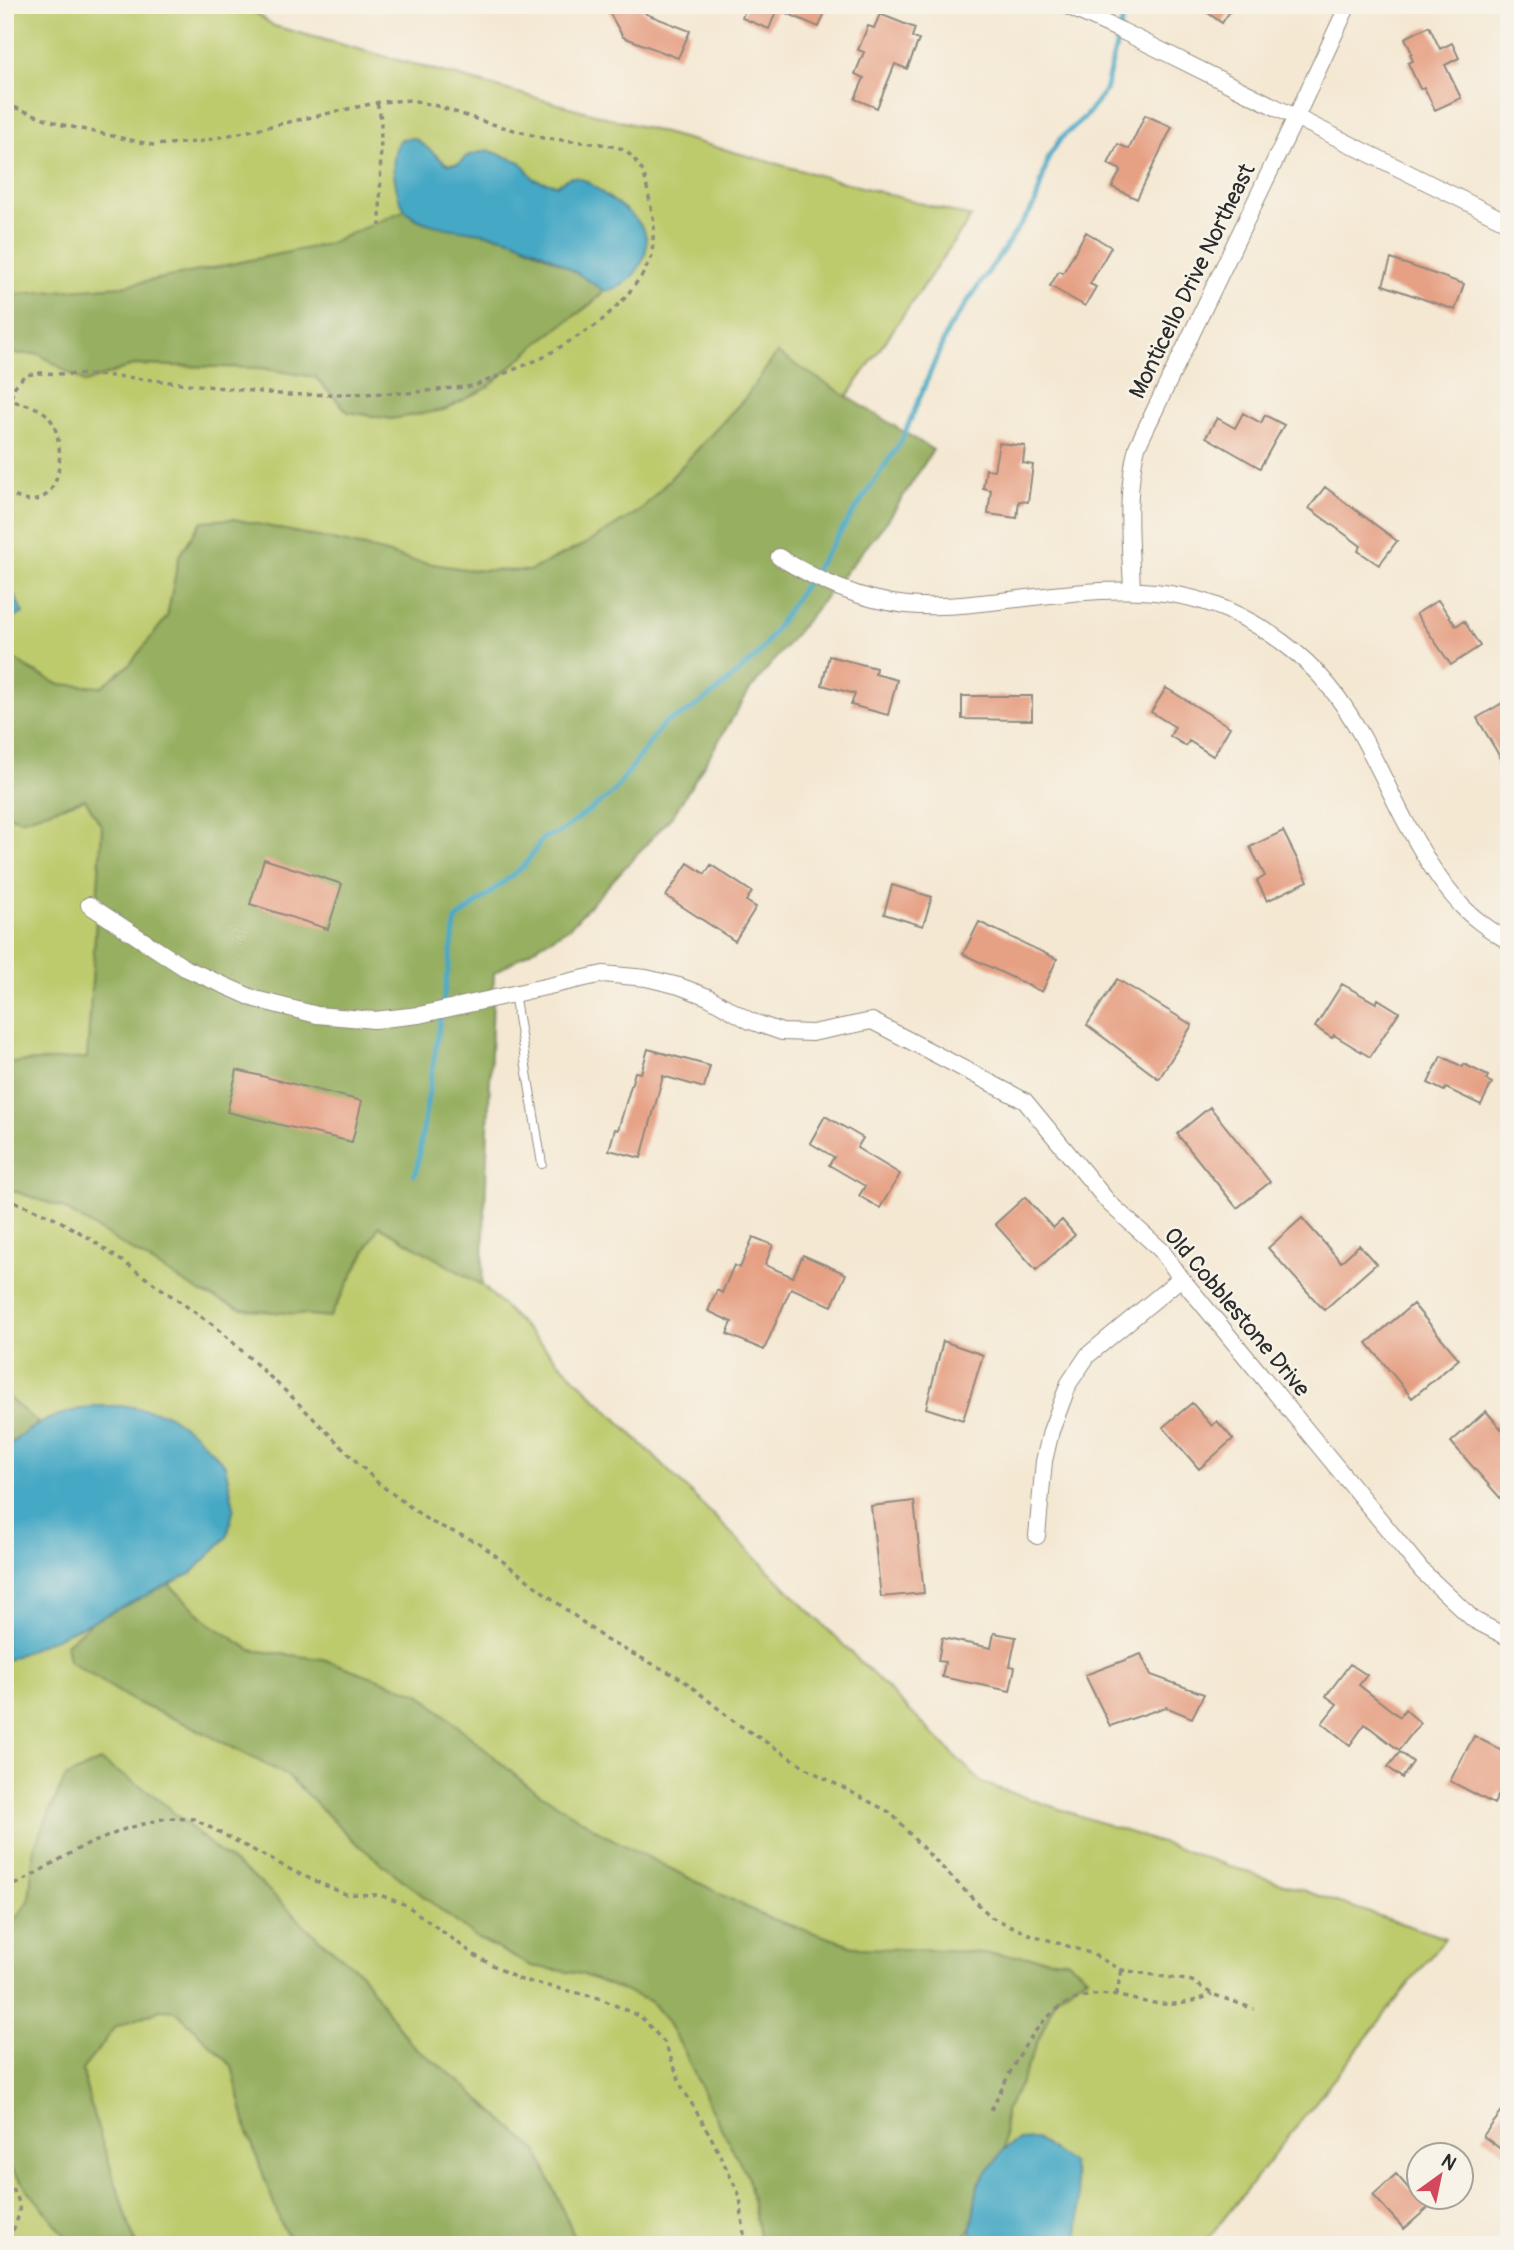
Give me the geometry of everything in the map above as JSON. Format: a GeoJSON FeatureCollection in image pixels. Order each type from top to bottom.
{"type":"FeatureCollection","features":[{"type":"Feature","properties":{"kind":"street"},"geometry":{"type":"LineString","coordinates":[[1065,5],[1509,223]]}},
{"type":"Feature","properties":{"kind":"street","name":"Monticello Drive Northeast"},"geometry":{"type":"LineString","coordinates":[[1132,589],[1129,494],[1137,447],[1348,5]]}},
{"type":"Feature","properties":{"kind":"street"},"geometry":{"type":"LineString","coordinates":[[779,556],[811,576],[878,601],[954,606],[1132,589],[1182,596],[1226,609],[1266,630],[1303,658],[1328,684],[1347,710],[1421,850],[1444,884],[1477,920],[1509,942]]}},
{"type":"Feature","properties":{"kind":"street"},"geometry":{"type":"LineString","coordinates":[[89,905],[185,968],[255,999],[317,1015],[374,1020],[418,1015],[514,993]]}},
{"type":"Feature","properties":{"kind":"street","name":"Old Cobblestone Drive"},"geometry":{"type":"LineString","coordinates":[[514,993],[603,974],[646,978],[678,986],[708,997],[750,1021],[782,1032],[813,1033],[872,1021],[1025,1101],[1109,1203],[1161,1250],[1181,1278],[1423,1572],[1474,1620],[1509,1638]]}},
{"type":"Feature","properties":{"kind":"street"},"geometry":{"type":"LineString","coordinates":[[1037,1536],[1044,1461],[1051,1431],[1069,1382],[1088,1355],[1181,1278]]}},
{"type":"Feature","properties":{"kind":"lane"},"geometry":{"type":"LineString","coordinates":[[514,993],[541,1164]]}},
{"type":"Feature","properties":{"kind":"path"},"geometry":{"type":"LineString","coordinates":[[5,104],[64,125],[153,145],[198,142],[377,103],[411,100],[543,138],[621,148],[632,156],[644,173],[654,222],[652,256],[643,274],[624,299],[598,324],[542,358],[474,386],[407,393],[288,395],[116,376],[41,373],[25,375],[8,400],[44,412],[55,423],[60,460],[57,478],[44,497],[34,501],[21,500],[5,491]]}},
{"type":"Feature","properties":{"kind":"path"},"geometry":{"type":"LineString","coordinates":[[377,103],[381,118],[380,226]]}},
{"type":"Feature","properties":{"kind":"path"},"geometry":{"type":"LineString","coordinates":[[5,1198],[53,1217],[89,1238],[216,1327],[293,1398],[378,1483],[429,1521],[479,1543],[606,1640],[682,1679],[736,1723],[813,1773],[891,1813],[991,1917],[1029,1934],[1090,1954],[1122,1970],[1192,1981],[1212,1994],[1254,2009]]}},
{"type":"Feature","properties":{"kind":"path"},"geometry":{"type":"LineString","coordinates":[[5,1887],[19,1883],[78,1849],[125,1829],[166,1818],[194,1819],[295,1872],[345,1894],[380,1895],[406,1905],[476,1956],[518,1979],[599,1998],[641,2017],[665,2043],[682,2087],[710,2135],[740,2196],[745,2245]]}},
{"type":"Feature","properties":{"kind":"path"},"geometry":{"type":"LineString","coordinates":[[1116,1996],[1122,1970]]}},
{"type":"Feature","properties":{"kind":"path"},"geometry":{"type":"LineString","coordinates":[[991,2110],[1030,2035],[1051,2012],[1075,1999],[1106,1993],[1149,2003],[1181,2005],[1212,1994]]}},
{"type":"Feature","properties":{"kind":"path"},"geometry":{"type":"LineString","coordinates":[[5,2181],[15,2191],[20,2204],[17,2223],[6,2245]]}},
{"type":"Feature","properties":{"kind":"green space"},"geometry":{"type":"Polygon","coordinates":[[[5,5],[245,5],[274,26],[971,217],[619,727],[87,1058],[482,1285],[982,1783],[1445,1938],[1203,2245],[5,2245],[5,5]]]}},
{"type":"Feature","properties":{"kind":"green space"},"geometry":{"type":"Polygon","coordinates":[[[405,210],[423,221],[513,239],[572,269],[604,291],[487,388],[444,410],[391,419],[348,412],[315,377],[260,368],[133,365],[85,383],[39,354],[5,354],[5,295],[122,286],[327,244],[405,210]]]}},
{"type":"Feature","properties":{"kind":"green space"},"geometry":{"type":"Polygon","coordinates":[[[777,353],[933,450],[888,520],[749,691],[674,814],[570,927],[494,973],[482,1285],[379,1226],[330,1317],[241,1309],[200,1292],[61,1207],[5,1188],[5,1063],[87,1058],[102,827],[85,799],[21,820],[5,814],[5,652],[27,668],[58,684],[101,687],[129,665],[167,617],[179,556],[202,521],[234,519],[365,547],[414,561],[471,570],[529,571],[585,544],[641,510],[745,398],[777,353]]]}},
{"type":"Feature","properties":{"kind":"green space"},"geometry":{"type":"Polygon","coordinates":[[[5,1395],[38,1423],[5,1449],[5,1395]]]}},
{"type":"Feature","properties":{"kind":"green space"},"geometry":{"type":"Polygon","coordinates":[[[169,1584],[209,1623],[251,1650],[323,1659],[420,1694],[528,1786],[610,1838],[766,1917],[860,1948],[946,1950],[1067,1960],[1087,1976],[1056,1997],[1020,2085],[1005,2111],[1004,2149],[978,2185],[971,2230],[955,2245],[761,2245],[747,2175],[710,2108],[684,2051],[666,2020],[650,2001],[581,1974],[531,1966],[475,1937],[357,1844],[288,1776],[193,1727],[135,1702],[69,1661],[66,1644],[93,1621],[169,1584]]]}},
{"type":"Feature","properties":{"kind":"green space"},"geometry":{"type":"Polygon","coordinates":[[[100,1761],[150,1792],[219,1852],[260,1882],[317,1937],[360,1972],[410,2043],[457,2079],[538,2152],[578,2245],[293,2245],[282,2226],[247,2130],[232,2066],[176,2011],[159,2010],[116,2027],[82,2070],[92,2111],[136,2245],[73,2245],[5,2162],[5,1932],[29,1901],[34,1847],[65,1778],[100,1761]]]}},
{"type":"Feature","properties":{"kind":"water"},"geometry":{"type":"Polygon","coordinates":[[[415,138],[447,164],[458,164],[467,156],[488,150],[521,162],[534,179],[557,185],[571,177],[585,180],[626,211],[642,227],[647,247],[644,259],[626,283],[604,291],[549,256],[514,240],[442,227],[415,218],[406,211],[400,200],[393,164],[401,139],[415,138]]]}},
{"type":"Feature","properties":{"kind":"water"},"geometry":{"type":"Polygon","coordinates":[[[5,560],[9,568],[8,582],[23,613],[5,623],[5,560]]]}},
{"type":"Feature","properties":{"kind":"water"},"geometry":{"type":"Polygon","coordinates":[[[95,1406],[127,1406],[166,1414],[195,1434],[225,1465],[234,1507],[227,1537],[192,1573],[5,1661],[5,1449],[36,1425],[69,1412],[95,1406]]]}},
{"type":"Feature","properties":{"kind":"water"},"geometry":{"type":"Polygon","coordinates":[[[1036,2139],[1071,2163],[1080,2208],[1078,2245],[974,2245],[971,2230],[978,2185],[1004,2149],[1019,2140],[1036,2139]]]}},
{"type":"Feature","properties":{"kind":"building"},"geometry":{"type":"Polygon","coordinates":[[[605,5],[639,5],[646,14],[690,31],[678,58],[623,37],[605,5]]]}},
{"type":"Feature","properties":{"kind":"building"},"geometry":{"type":"Polygon","coordinates":[[[747,5],[828,5],[819,27],[777,9],[769,29],[742,18],[747,5]]]}},
{"type":"Feature","properties":{"kind":"building"},"geometry":{"type":"Polygon","coordinates":[[[1197,5],[1234,5],[1222,23],[1197,5]]]}},
{"type":"Feature","properties":{"kind":"building"},"geometry":{"type":"Polygon","coordinates":[[[880,14],[915,28],[912,37],[919,40],[907,69],[895,64],[877,108],[855,99],[864,78],[855,74],[864,52],[858,50],[868,26],[874,28],[880,14]]]}},
{"type":"Feature","properties":{"kind":"building"},"geometry":{"type":"Polygon","coordinates":[[[1429,26],[1440,49],[1452,43],[1459,58],[1445,65],[1461,98],[1435,110],[1424,87],[1420,89],[1408,63],[1413,61],[1405,38],[1429,26]]]}},
{"type":"Feature","properties":{"kind":"building"},"geometry":{"type":"Polygon","coordinates":[[[1145,115],[1172,127],[1137,199],[1112,187],[1121,170],[1108,164],[1118,144],[1129,149],[1145,115]]]}},
{"type":"Feature","properties":{"kind":"building"},"geometry":{"type":"Polygon","coordinates":[[[1086,232],[1111,247],[1090,284],[1096,287],[1085,306],[1050,286],[1059,271],[1063,273],[1086,232]]]}},
{"type":"Feature","properties":{"kind":"building"},"geometry":{"type":"Polygon","coordinates":[[[1391,259],[1464,284],[1455,310],[1383,285],[1391,259]]]}},
{"type":"Feature","properties":{"kind":"building"},"geometry":{"type":"Polygon","coordinates":[[[1243,413],[1261,423],[1265,415],[1284,425],[1260,468],[1206,437],[1217,418],[1235,428],[1243,413]]]}},
{"type":"Feature","properties":{"kind":"building"},"geometry":{"type":"Polygon","coordinates":[[[999,443],[1025,446],[1023,463],[1033,465],[1028,502],[1019,501],[1017,518],[988,514],[991,490],[983,488],[986,469],[994,470],[999,443]]]}},
{"type":"Feature","properties":{"kind":"building"},"geometry":{"type":"Polygon","coordinates":[[[1325,487],[1397,541],[1379,565],[1358,551],[1361,546],[1309,508],[1325,487]]]}},
{"type":"Feature","properties":{"kind":"building"},"geometry":{"type":"Polygon","coordinates":[[[1438,600],[1456,626],[1464,621],[1480,646],[1451,665],[1416,614],[1438,600]]]}},
{"type":"Feature","properties":{"kind":"building"},"geometry":{"type":"Polygon","coordinates":[[[829,656],[876,668],[875,674],[897,680],[888,715],[851,705],[855,694],[822,685],[829,656]]]}},
{"type":"Feature","properties":{"kind":"building"},"geometry":{"type":"Polygon","coordinates":[[[1166,688],[1230,727],[1213,756],[1189,741],[1186,746],[1170,736],[1175,727],[1151,712],[1166,688]]]}},
{"type":"Feature","properties":{"kind":"building"},"geometry":{"type":"Polygon","coordinates":[[[962,696],[1032,696],[1032,720],[962,719],[962,696]]]}},
{"type":"Feature","properties":{"kind":"building"},"geometry":{"type":"Polygon","coordinates":[[[1509,699],[1509,772],[1477,718],[1509,699]]]}},
{"type":"Feature","properties":{"kind":"building"},"geometry":{"type":"Polygon","coordinates":[[[1283,831],[1308,881],[1267,901],[1257,881],[1265,876],[1250,847],[1283,831]]]}},
{"type":"Feature","properties":{"kind":"building"},"geometry":{"type":"Polygon","coordinates":[[[264,859],[342,884],[328,929],[250,904],[264,859]]]}},
{"type":"Feature","properties":{"kind":"building"},"geometry":{"type":"Polygon","coordinates":[[[688,863],[705,874],[711,865],[752,892],[746,901],[756,907],[735,941],[666,896],[688,863]]]}},
{"type":"Feature","properties":{"kind":"building"},"geometry":{"type":"Polygon","coordinates":[[[892,885],[932,897],[923,926],[884,914],[892,885]]]}},
{"type":"Feature","properties":{"kind":"building"},"geometry":{"type":"Polygon","coordinates":[[[979,922],[1057,959],[1042,992],[963,954],[979,922]]]}},
{"type":"Feature","properties":{"kind":"building"},"geometry":{"type":"Polygon","coordinates":[[[1117,979],[1192,1025],[1159,1079],[1087,1025],[1117,979]]]}},
{"type":"Feature","properties":{"kind":"building"},"geometry":{"type":"Polygon","coordinates":[[[1342,984],[1376,1003],[1378,999],[1399,1012],[1370,1057],[1315,1027],[1342,984]]]}},
{"type":"Feature","properties":{"kind":"building"},"geometry":{"type":"Polygon","coordinates":[[[648,1049],[710,1066],[704,1088],[663,1076],[641,1158],[609,1150],[615,1129],[618,1130],[635,1072],[641,1073],[648,1049]]]}},
{"type":"Feature","properties":{"kind":"building"},"geometry":{"type":"Polygon","coordinates":[[[1441,1056],[1488,1076],[1486,1080],[1492,1083],[1481,1105],[1446,1088],[1444,1091],[1428,1083],[1441,1056]]]}},
{"type":"Feature","properties":{"kind":"building"},"geometry":{"type":"Polygon","coordinates":[[[237,1070],[362,1101],[352,1142],[227,1112],[237,1070]]]}},
{"type":"Feature","properties":{"kind":"building"},"geometry":{"type":"Polygon","coordinates":[[[1210,1107],[1270,1182],[1237,1208],[1177,1134],[1210,1107]]]}},
{"type":"Feature","properties":{"kind":"building"},"geometry":{"type":"Polygon","coordinates":[[[825,1116],[863,1138],[857,1148],[900,1174],[880,1208],[859,1196],[865,1186],[829,1165],[834,1157],[810,1143],[825,1116]]]}},
{"type":"Feature","properties":{"kind":"building"},"geometry":{"type":"Polygon","coordinates":[[[1025,1197],[1053,1228],[1062,1220],[1075,1235],[1036,1270],[995,1224],[1025,1197]]]}},
{"type":"Feature","properties":{"kind":"building"},"geometry":{"type":"Polygon","coordinates":[[[1302,1218],[1341,1262],[1359,1245],[1376,1264],[1324,1310],[1268,1248],[1302,1218]]]}},
{"type":"Feature","properties":{"kind":"building"},"geometry":{"type":"Polygon","coordinates":[[[753,1237],[773,1245],[765,1265],[793,1277],[803,1255],[846,1274],[832,1306],[791,1288],[764,1350],[727,1334],[732,1322],[708,1311],[717,1290],[722,1293],[734,1265],[740,1268],[753,1237]]]}},
{"type":"Feature","properties":{"kind":"building"},"geometry":{"type":"Polygon","coordinates":[[[1413,1304],[1459,1359],[1412,1398],[1367,1343],[1413,1304]]]}},
{"type":"Feature","properties":{"kind":"building"},"geometry":{"type":"Polygon","coordinates":[[[943,1341],[983,1355],[963,1420],[926,1408],[943,1341]]]}},
{"type":"Feature","properties":{"kind":"building"},"geometry":{"type":"Polygon","coordinates":[[[1192,1403],[1212,1426],[1217,1421],[1233,1439],[1199,1469],[1163,1427],[1192,1403]]]}},
{"type":"Feature","properties":{"kind":"building"},"geometry":{"type":"Polygon","coordinates":[[[1486,1411],[1509,1438],[1509,1493],[1501,1499],[1451,1442],[1486,1411]]]}},
{"type":"Feature","properties":{"kind":"building"},"geometry":{"type":"Polygon","coordinates":[[[914,1501],[924,1593],[881,1597],[871,1506],[914,1501]]]}},
{"type":"Feature","properties":{"kind":"building"},"geometry":{"type":"Polygon","coordinates":[[[994,1633],[1016,1637],[1010,1666],[1015,1667],[1010,1691],[942,1677],[945,1662],[938,1661],[942,1638],[991,1648],[994,1633]]]}},
{"type":"Feature","properties":{"kind":"building"},"geometry":{"type":"Polygon","coordinates":[[[1141,1654],[1151,1675],[1204,1694],[1192,1718],[1166,1707],[1110,1726],[1085,1675],[1141,1654]]]}},
{"type":"Feature","properties":{"kind":"building"},"geometry":{"type":"Polygon","coordinates":[[[1350,1664],[1367,1675],[1359,1685],[1400,1717],[1405,1709],[1420,1723],[1399,1750],[1365,1724],[1350,1745],[1322,1723],[1337,1704],[1326,1696],[1350,1664]]]}},
{"type":"Feature","properties":{"kind":"building"},"geometry":{"type":"Polygon","coordinates":[[[1474,1736],[1509,1754],[1509,1796],[1500,1792],[1494,1804],[1450,1781],[1474,1736]]]}},
{"type":"Feature","properties":{"kind":"building"},"geometry":{"type":"Polygon","coordinates":[[[1400,1752],[1413,1762],[1402,1778],[1388,1767],[1400,1752]]]}},
{"type":"Feature","properties":{"kind":"building"},"geometry":{"type":"Polygon","coordinates":[[[1509,2103],[1509,2155],[1483,2136],[1509,2103]]]}},
{"type":"Feature","properties":{"kind":"building"},"geometry":{"type":"Polygon","coordinates":[[[1396,2174],[1406,2185],[1406,2212],[1423,2212],[1404,2229],[1373,2195],[1396,2174]]]}},
{"type":"Feature","properties":{"kind":"waterway"},"geometry":{"type":"LineString","coordinates":[[414,1175],[456,920],[525,865],[543,838],[559,833],[613,793],[663,724],[689,711],[717,691],[758,655],[902,440],[948,330],[1035,204],[1049,156],[1061,138],[1086,116],[1105,91],[1126,5]]}}]}
